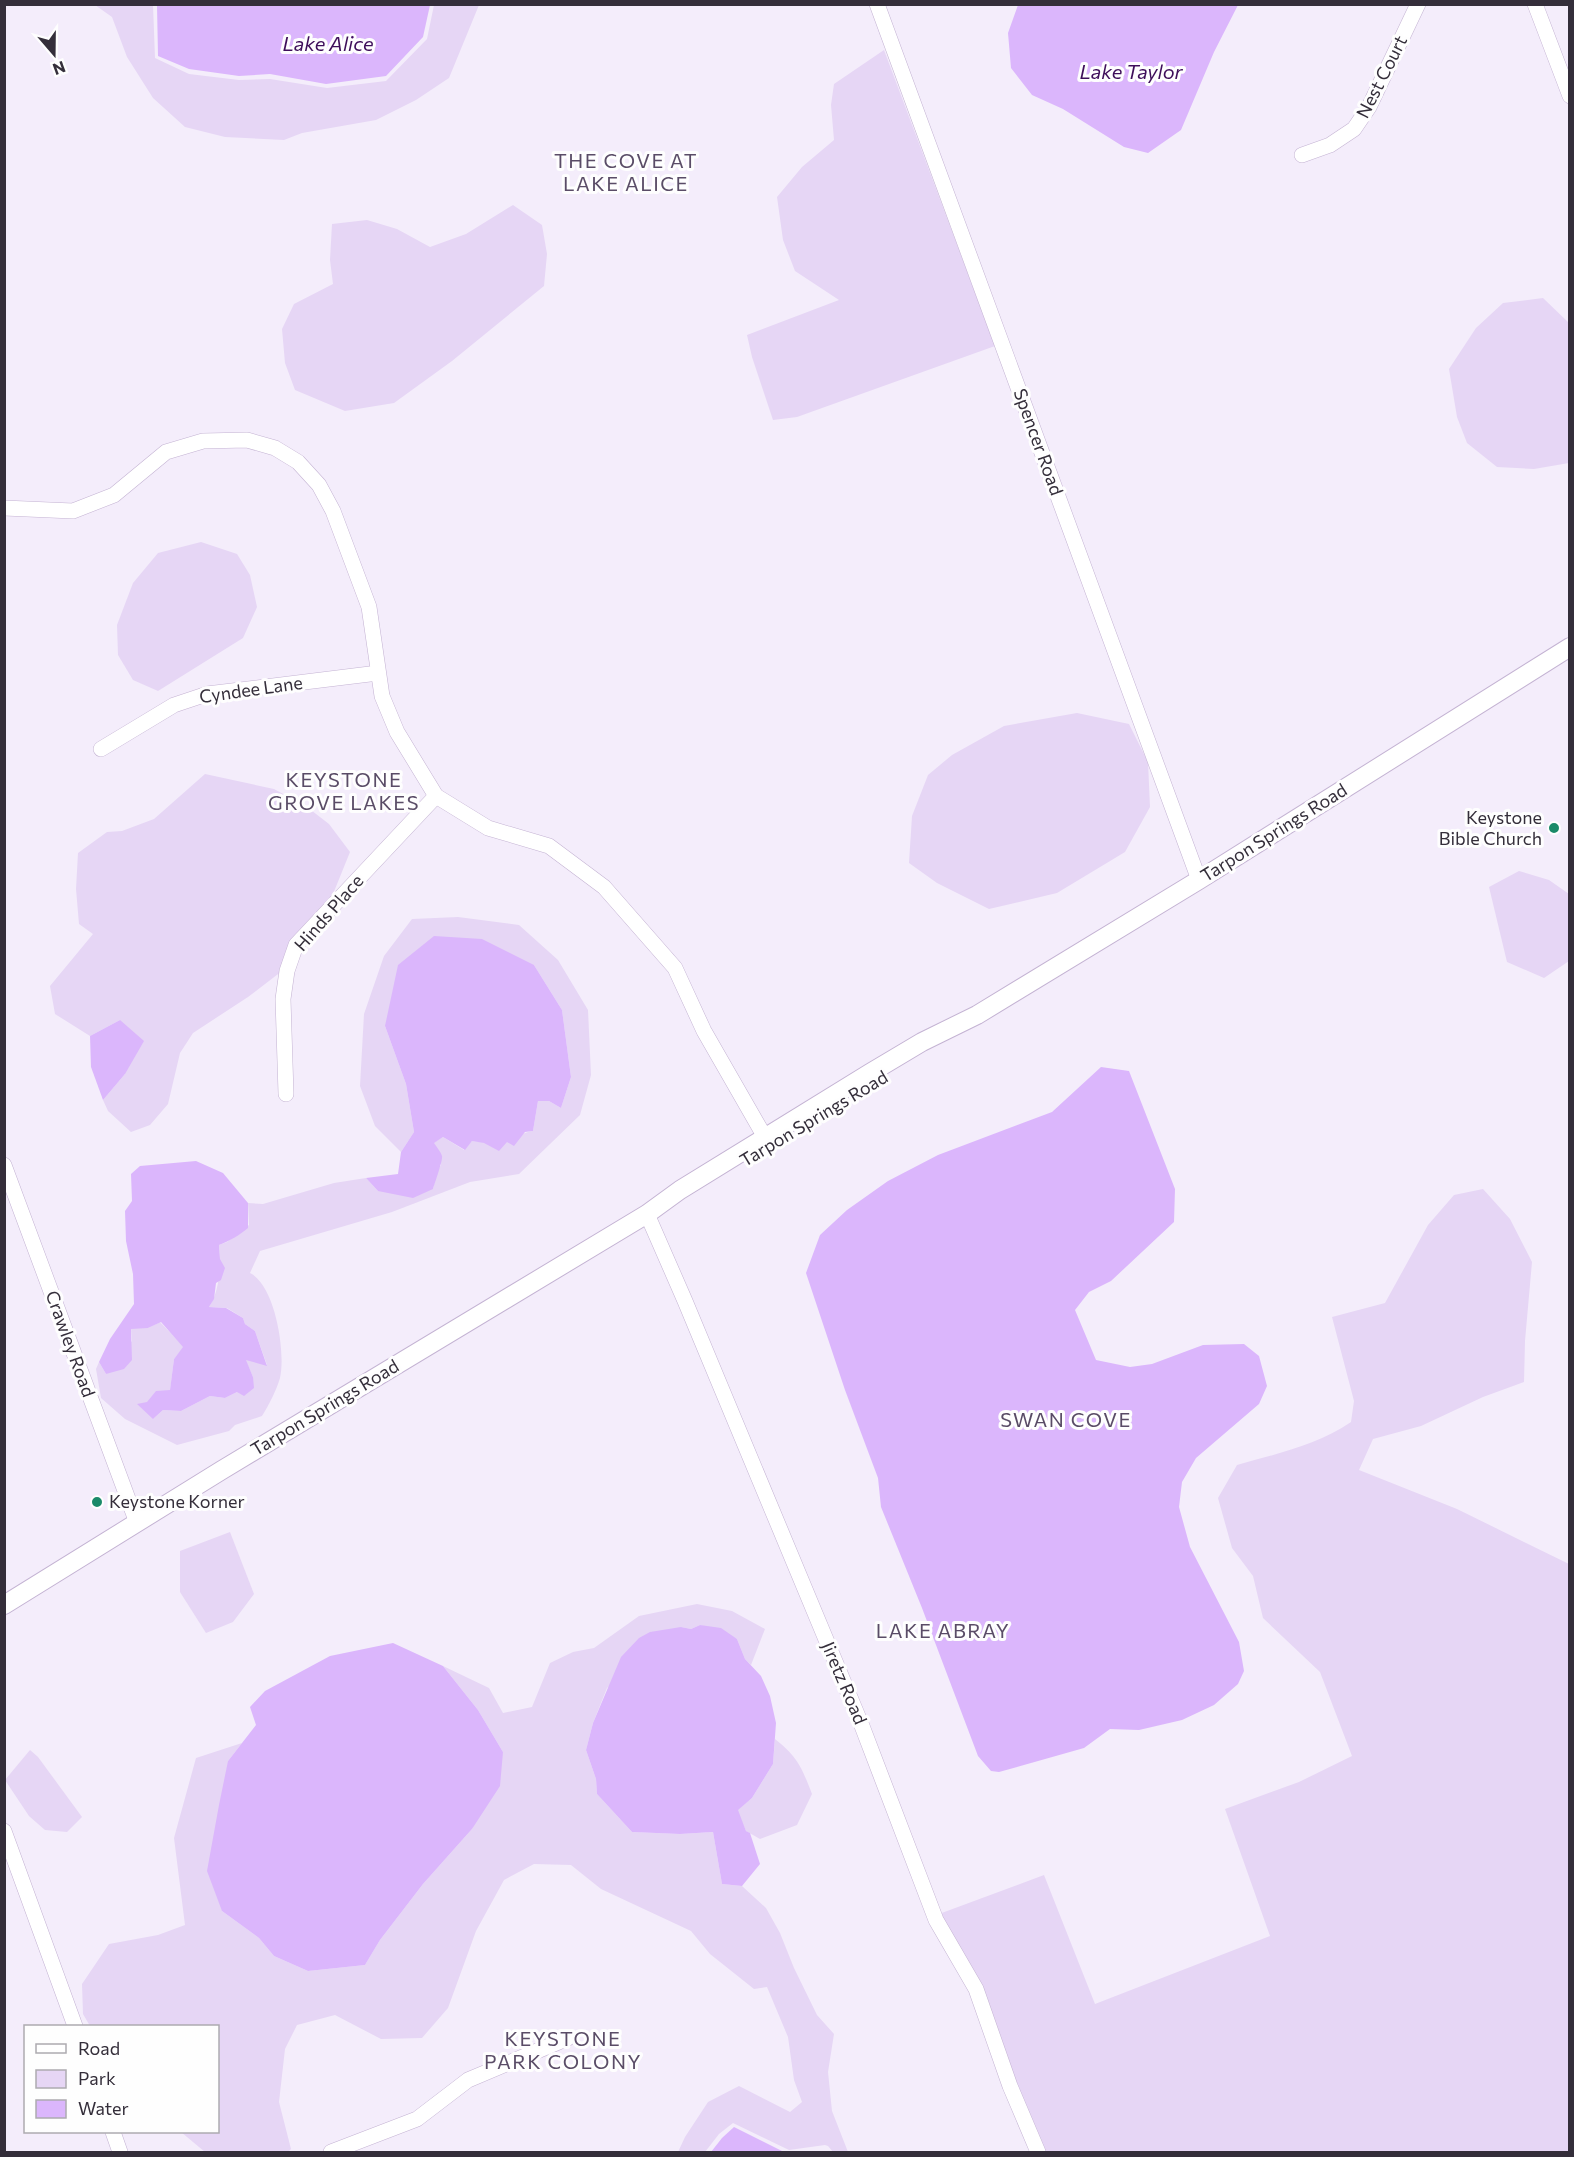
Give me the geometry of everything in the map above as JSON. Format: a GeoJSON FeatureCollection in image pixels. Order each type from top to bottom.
{"type":"FeatureCollection","features":[{"type":"Feature","properties":{"kind":"main road","name":"Tarpon Springs Road"},"geometry":{"type":"LineString","coordinates":[[4,1605],[647,1214],[680,1190],[768,1141],[922,1042],[977,1015],[1198,880],[1569,647]]}},
{"type":"Feature","properties":{"kind":"street","name":"Spencer Road"},"geometry":{"type":"LineString","coordinates":[[878,4],[1198,880]]}},
{"type":"Feature","properties":{"kind":"street","name":"Nest Court"},"geometry":{"type":"LineString","coordinates":[[1302,155],[1330,145],[1354,129],[1369,107],[1418,4]]}},
{"type":"Feature","properties":{"kind":"street"},"geometry":{"type":"LineString","coordinates":[[1536,4],[1569,96]]}},
{"type":"Feature","properties":{"kind":"street"},"geometry":{"type":"LineString","coordinates":[[4,508],[73,511],[114,495],[166,452],[203,441],[248,440],[275,448],[298,462],[319,485],[333,511],[369,607],[382,696],[397,732],[436,796],[488,828],[549,846],[604,887],[675,968],[704,1031],[768,1141]]}},
{"type":"Feature","properties":{"kind":"street","name":"Cyndee Lane"},"geometry":{"type":"LineString","coordinates":[[101,749],[174,705],[207,694],[378,674]]}},
{"type":"Feature","properties":{"kind":"street","name":"Hinds Place"},"geometry":{"type":"LineString","coordinates":[[285,1094],[283,999],[287,971],[296,945],[436,796]]}},
{"type":"Feature","properties":{"kind":"street","name":"Crawley Road"},"geometry":{"type":"LineString","coordinates":[[4,1164],[137,1523]]}},
{"type":"Feature","properties":{"kind":"street","name":"Jiretz Road"},"geometry":{"type":"LineString","coordinates":[[647,1214],[862,1726],[936,1920],[976,1989],[1010,2086],[1038,2152]]}},
{"type":"Feature","properties":{"kind":"street"},"geometry":{"type":"LineString","coordinates":[[4,1831],[75,2025]]}},
{"type":"Feature","properties":{"kind":"street"},"geometry":{"type":"LineString","coordinates":[[331,2152],[417,2119],[468,2080],[568,2038]]}},
{"type":"Feature","properties":{"kind":"street"},"geometry":{"type":"LineString","coordinates":[[113,2133],[120,2152]]}},
{"type":"Feature","properties":{"kind":"green space"},"geometry":{"type":"Polygon","coordinates":[[[95,5],[153,5],[155,58],[189,74],[239,80],[270,79],[327,88],[386,81],[427,39],[434,5],[479,5],[449,78],[416,100],[376,120],[302,133],[284,140],[225,137],[185,127],[153,98],[127,57],[112,17],[95,5]]]}},
{"type":"Feature","properties":{"kind":"green space"},"geometry":{"type":"Polygon","coordinates":[[[884,50],[995,346],[797,417],[773,420],[747,335],[839,300],[795,271],[783,240],[777,197],[802,167],[834,140],[831,105],[834,84],[884,50]]]}},
{"type":"Feature","properties":{"kind":"green space"},"geometry":{"type":"Polygon","coordinates":[[[513,205],[542,225],[547,254],[544,286],[452,361],[394,403],[345,411],[295,390],[285,363],[282,329],[294,304],[333,284],[330,260],[332,224],[367,220],[397,229],[430,247],[466,234],[513,205]]]}},
{"type":"Feature","properties":{"kind":"green space"},"geometry":{"type":"Polygon","coordinates":[[[1543,298],[1569,323],[1569,463],[1534,469],[1497,467],[1467,443],[1457,417],[1449,369],[1476,328],[1503,303],[1543,298]]]}},
{"type":"Feature","properties":{"kind":"green space"},"geometry":{"type":"Polygon","coordinates":[[[201,542],[237,554],[250,575],[257,607],[243,638],[158,691],[133,680],[118,655],[117,625],[133,583],[158,553],[201,542]]]}},
{"type":"Feature","properties":{"kind":"green space"},"geometry":{"type":"Polygon","coordinates":[[[1077,713],[1129,724],[1148,762],[1150,807],[1125,852],[1057,893],[989,909],[937,883],[909,863],[912,816],[928,775],[952,755],[1004,726],[1077,713]]]}},
{"type":"Feature","properties":{"kind":"green space"},"geometry":{"type":"Polygon","coordinates":[[[205,774],[274,789],[307,807],[329,824],[350,852],[331,899],[282,971],[248,997],[193,1033],[180,1053],[168,1104],[150,1125],[131,1132],[108,1111],[103,1100],[125,1074],[120,1020],[90,1036],[55,1014],[50,986],[93,934],[79,924],[76,889],[78,853],[107,832],[122,831],[154,819],[205,774]]]}},
{"type":"Feature","properties":{"kind":"green space"},"geometry":{"type":"Polygon","coordinates":[[[1519,871],[1549,880],[1569,894],[1569,961],[1544,978],[1507,962],[1489,887],[1519,871]]]}},
{"type":"Feature","properties":{"kind":"green space"},"geometry":{"type":"Polygon","coordinates":[[[458,917],[519,925],[558,960],[588,1010],[591,1075],[580,1115],[519,1174],[470,1182],[392,1212],[260,1251],[250,1273],[259,1280],[272,1305],[277,1320],[281,1352],[280,1378],[262,1416],[235,1425],[229,1431],[177,1445],[125,1419],[101,1398],[96,1369],[99,1362],[106,1374],[132,1341],[131,1328],[148,1328],[160,1322],[184,1347],[174,1359],[170,1391],[153,1419],[163,1410],[181,1411],[210,1396],[225,1398],[237,1392],[253,1377],[245,1359],[267,1365],[255,1331],[245,1324],[243,1318],[227,1308],[209,1307],[213,1301],[219,1277],[219,1245],[227,1242],[249,1225],[248,1203],[263,1204],[334,1183],[366,1178],[378,1191],[433,1189],[441,1165],[433,1143],[443,1137],[464,1150],[472,1141],[506,1142],[533,1131],[538,1101],[549,1101],[561,1108],[571,1077],[562,1010],[534,965],[385,1026],[406,1084],[414,1132],[401,1152],[375,1126],[360,1086],[364,1014],[384,956],[412,919],[458,917]]]}},
{"type":"Feature","properties":{"kind":"green space"},"geometry":{"type":"Polygon","coordinates":[[[1483,1189],[1510,1219],[1532,1262],[1524,1382],[1483,1397],[1421,1426],[1373,1439],[1359,1470],[1457,1509],[1569,1564],[1569,2152],[1044,2152],[939,1914],[1044,1875],[1095,2004],[1270,1936],[1225,1809],[1299,1782],[1352,1756],[1320,1672],[1263,1618],[1253,1576],[1232,1548],[1218,1498],[1237,1465],[1310,1443],[1351,1422],[1354,1401],[1332,1317],[1385,1303],[1428,1225],[1454,1195],[1483,1189]]]}},
{"type":"Feature","properties":{"kind":"green space"},"geometry":{"type":"Polygon","coordinates":[[[230,1532],[254,1594],[233,1622],[206,1633],[180,1592],[180,1551],[230,1532]]]}},
{"type":"Feature","properties":{"kind":"green space"},"geometry":{"type":"Polygon","coordinates":[[[697,1604],[732,1611],[765,1629],[751,1665],[745,1659],[737,1639],[700,1625],[691,1629],[681,1627],[607,1688],[593,1723],[586,1750],[596,1779],[597,1794],[632,1832],[680,1834],[713,1832],[722,1884],[742,1886],[766,1908],[780,1933],[817,2015],[834,2034],[828,2072],[832,2111],[848,2152],[833,2152],[825,2145],[789,2150],[733,2123],[719,2134],[705,2152],[678,2152],[708,2102],[739,2086],[790,2112],[802,2102],[794,2080],[788,2037],[767,1987],[754,1989],[710,1954],[691,1931],[601,1889],[571,1865],[534,1864],[504,1880],[476,1931],[448,2008],[422,2038],[381,2039],[335,2015],[297,2025],[285,2049],[279,2102],[291,2149],[288,2152],[205,2152],[182,2133],[219,2133],[219,2025],[89,2025],[83,2014],[82,1984],[109,1944],[158,1935],[185,1925],[174,1838],[196,1758],[242,1743],[228,1761],[222,1911],[259,1938],[274,1956],[308,1971],[365,1965],[380,1940],[423,1884],[472,1829],[503,1752],[478,1710],[443,1666],[489,1688],[503,1713],[532,1707],[550,1663],[573,1652],[594,1648],[639,1616],[697,1604]]]}},
{"type":"Feature","properties":{"kind":"green space"},"geometry":{"type":"Polygon","coordinates":[[[775,1739],[798,1763],[812,1794],[797,1825],[760,1839],[746,1831],[737,1810],[752,1798],[773,1764],[775,1739]]]}},
{"type":"Feature","properties":{"kind":"green space"},"geometry":{"type":"Polygon","coordinates":[[[30,1750],[38,1757],[82,1817],[67,1832],[45,1830],[29,1816],[5,1780],[30,1750]]]}},
{"type":"Feature","properties":{"kind":"water","name":"Lake Alice"},"geometry":{"type":"Polygon","coordinates":[[[157,4],[430,5],[423,37],[386,76],[326,84],[270,74],[239,76],[189,69],[158,56],[157,4]]]}},
{"type":"Feature","properties":{"kind":"water","name":"Lake Taylor"},"geometry":{"type":"Polygon","coordinates":[[[1018,4],[1238,5],[1214,52],[1181,130],[1148,153],[1124,147],[1063,109],[1032,95],[1011,68],[1008,33],[1018,4]]]}},
{"type":"Feature","properties":{"kind":"water"},"geometry":{"type":"Polygon","coordinates":[[[434,936],[482,939],[534,965],[562,1010],[571,1077],[561,1108],[549,1101],[538,1101],[533,1131],[525,1132],[514,1146],[507,1142],[499,1151],[484,1143],[472,1141],[465,1150],[443,1137],[434,1143],[442,1158],[433,1189],[413,1198],[378,1191],[366,1178],[398,1174],[401,1152],[414,1132],[406,1084],[385,1026],[398,965],[434,936]]]}},
{"type":"Feature","properties":{"kind":"water"},"geometry":{"type":"Polygon","coordinates":[[[120,1020],[144,1041],[125,1074],[103,1100],[91,1067],[90,1036],[120,1020]]]}},
{"type":"Feature","properties":{"kind":"water"},"geometry":{"type":"Polygon","coordinates":[[[1101,1067],[1129,1071],[1175,1189],[1174,1222],[1111,1281],[1089,1292],[1075,1310],[1096,1360],[1130,1367],[1152,1364],[1203,1345],[1244,1344],[1259,1356],[1267,1386],[1259,1404],[1196,1458],[1182,1482],[1179,1507],[1190,1547],[1239,1642],[1244,1671],[1238,1684],[1214,1705],[1182,1720],[1139,1730],[1110,1729],[1084,1748],[999,1772],[991,1771],[978,1756],[881,1507],[878,1478],[845,1390],[806,1273],[820,1235],[847,1210],[888,1181],[938,1155],[1052,1112],[1101,1067]]]}},
{"type":"Feature","properties":{"kind":"water"},"geometry":{"type":"Polygon","coordinates":[[[196,1161],[223,1173],[248,1203],[248,1228],[219,1245],[220,1259],[225,1268],[221,1280],[216,1283],[214,1299],[209,1307],[226,1308],[243,1318],[245,1324],[255,1331],[267,1366],[246,1360],[253,1377],[254,1388],[244,1396],[237,1392],[225,1398],[210,1396],[181,1411],[163,1410],[153,1419],[137,1404],[147,1402],[156,1391],[170,1390],[174,1359],[183,1347],[161,1322],[148,1328],[131,1329],[132,1360],[124,1369],[106,1374],[99,1362],[110,1339],[134,1304],[133,1274],[126,1241],[125,1211],[132,1201],[131,1174],[140,1166],[196,1161]]]}},
{"type":"Feature","properties":{"kind":"water"},"geometry":{"type":"Polygon","coordinates":[[[700,1625],[721,1628],[737,1639],[745,1659],[761,1676],[770,1696],[776,1723],[773,1764],[752,1798],[738,1810],[746,1831],[750,1833],[760,1864],[742,1886],[722,1884],[713,1832],[680,1834],[632,1832],[597,1794],[596,1779],[586,1750],[593,1723],[621,1657],[639,1638],[650,1632],[681,1627],[691,1629],[700,1625]]]}},
{"type":"Feature","properties":{"kind":"water"},"geometry":{"type":"Polygon","coordinates":[[[393,1643],[443,1666],[478,1710],[503,1752],[500,1786],[472,1829],[423,1884],[380,1940],[365,1965],[308,1971],[274,1956],[259,1938],[222,1911],[207,1871],[228,1761],[256,1725],[250,1707],[265,1691],[330,1656],[393,1643]]]}},
{"type":"Feature","properties":{"kind":"water"},"geometry":{"type":"Polygon","coordinates":[[[734,2127],[784,2152],[711,2152],[734,2127]]]}},
{"type":"Feature","properties":{"kind":"place","name":"Keystone Bible Church"},"geometry":{"type":"Point","coordinates":[1554,828]}},
{"type":"Feature","properties":{"kind":"place","name":"Keystone Korner"},"geometry":{"type":"Point","coordinates":[97,1502]}},
{"type":"Feature","properties":{"kind":"district","name":"THE COVE AT LAKE ALICE"},"geometry":{"type":"Point","coordinates":[626,172]}},
{"type":"Feature","properties":{"kind":"district","name":"KEYSTONE GROVE LAKES"},"geometry":{"type":"Point","coordinates":[344,792]}},
{"type":"Feature","properties":{"kind":"district","name":"SWAN COVE"},"geometry":{"type":"Point","coordinates":[1066,1420]}},
{"type":"Feature","properties":{"kind":"district","name":"LAKE ABRAY"},"geometry":{"type":"Point","coordinates":[943,1631]}},
{"type":"Feature","properties":{"kind":"district","name":"KEYSTONE PARK COLONY"},"geometry":{"type":"Point","coordinates":[563,2050]}}]}
